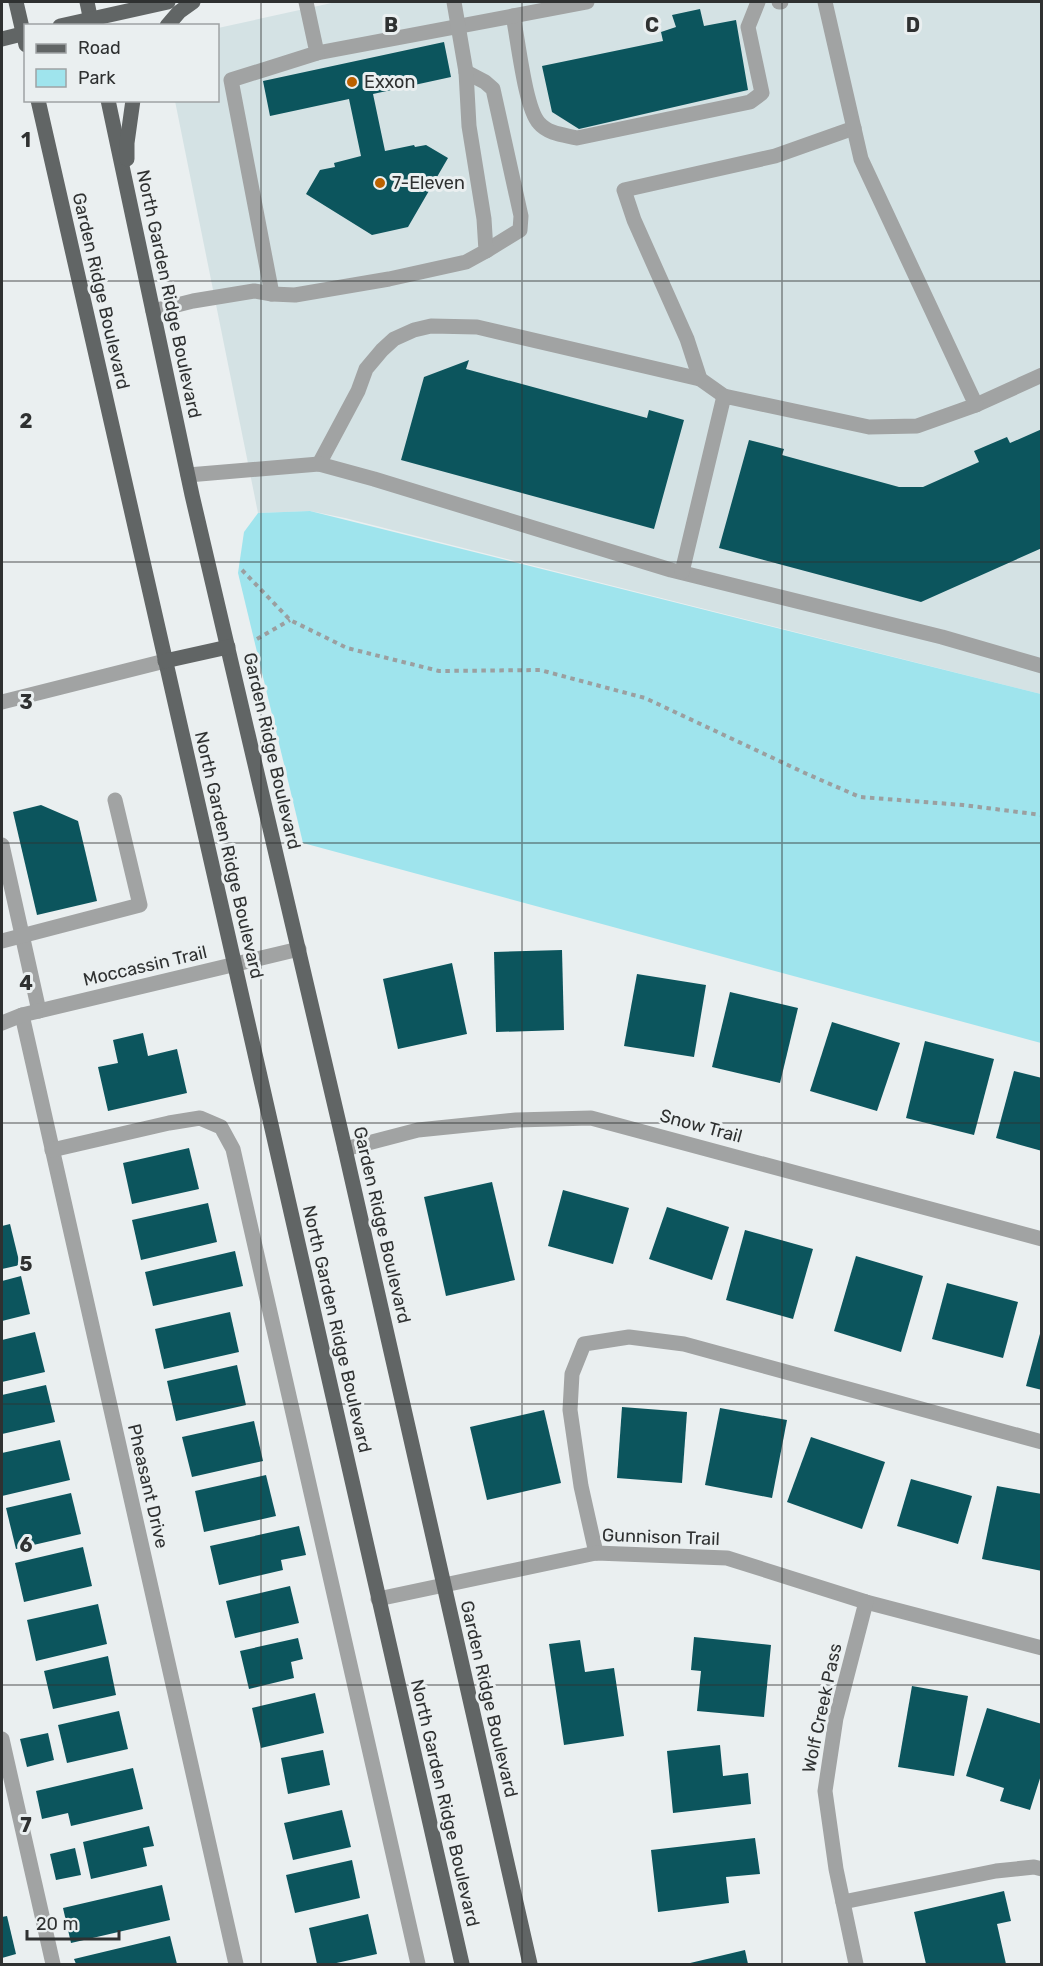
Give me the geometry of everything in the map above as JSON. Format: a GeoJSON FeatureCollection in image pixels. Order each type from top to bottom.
{"type":"FeatureCollection","features":[{"type":"Feature","properties":{"kind":"main road"},"geometry":{"type":"LineString","coordinates":[[16,2],[24,33]]}},
{"type":"Feature","properties":{"kind":"main road"},"geometry":{"type":"LineString","coordinates":[[87,2],[91,22]]}},
{"type":"Feature","properties":{"kind":"main road"},"geometry":{"type":"LineString","coordinates":[[76,24],[168,2]]}},
{"type":"Feature","properties":{"kind":"main road"},"geometry":{"type":"LineString","coordinates":[[169,24],[179,12],[194,2]]}},
{"type":"Feature","properties":{"kind":"main road"},"geometry":{"type":"LineString","coordinates":[[2,39],[24,37]]}},
{"type":"Feature","properties":{"kind":"main road","name":"Garden Ridge Boulevard"},"geometry":{"type":"LineString","coordinates":[[38,102],[174,702]]}},
{"type":"Feature","properties":{"kind":"main road","name":"North Garden Ridge Boulevard"},"geometry":{"type":"LineString","coordinates":[[108,102],[192,495]]}},
{"type":"Feature","properties":{"kind":"main road"},"geometry":{"type":"LineString","coordinates":[[128,192],[127,143],[133,102]]}},
{"type":"Feature","properties":{"kind":"main road","name":"Garden Ridge Boulevard"},"geometry":{"type":"LineString","coordinates":[[192,495],[345,1149],[530,1965]]}},
{"type":"Feature","properties":{"kind":"main road"},"geometry":{"type":"LineString","coordinates":[[165,661],[228,647]]}},
{"type":"Feature","properties":{"kind":"main road","name":"North Garden Ridge Boulevard"},"geometry":{"type":"LineString","coordinates":[[174,702],[462,1965]]}},
{"type":"Feature","properties":{"kind":"street"},"geometry":{"type":"LineString","coordinates":[[306,2],[317,53]]}},
{"type":"Feature","properties":{"kind":"street"},"geometry":{"type":"LineString","coordinates":[[454,2],[466,72],[469,126],[484,219],[486,251]]}},
{"type":"Feature","properties":{"kind":"street"},"geometry":{"type":"LineString","coordinates":[[272,294],[231,80],[317,53],[587,2]]}},
{"type":"Feature","properties":{"kind":"street"},"geometry":{"type":"LineString","coordinates":[[513,16],[529,102],[538,123],[549,131],[577,138],[750,102],[762,93],[748,27],[758,2]]}},
{"type":"Feature","properties":{"kind":"street"},"geometry":{"type":"LineString","coordinates":[[825,2],[861,159],[976,405]]}},
{"type":"Feature","properties":{"kind":"street"},"geometry":{"type":"LineString","coordinates":[[153,311],[194,301],[255,291],[296,295],[389,279],[466,262],[520,230],[520,216],[493,89],[485,81],[466,72]]}},
{"type":"Feature","properties":{"kind":"street"},"geometry":{"type":"LineString","coordinates":[[700,379],[687,339],[634,220],[624,190],[775,156],[854,129]]}},
{"type":"Feature","properties":{"kind":"street"},"geometry":{"type":"LineString","coordinates":[[319,464],[358,392],[366,369],[394,339],[414,330],[431,326],[477,327],[700,379],[724,396],[869,427],[917,426],[976,405],[1041,375]]}},
{"type":"Feature","properties":{"kind":"street"},"geometry":{"type":"LineString","coordinates":[[682,572],[724,396]]}},
{"type":"Feature","properties":{"kind":"street"},"geometry":{"type":"LineString","coordinates":[[188,475],[319,464],[682,572],[942,637],[1041,666]]}},
{"type":"Feature","properties":{"kind":"street"},"geometry":{"type":"LineString","coordinates":[[2,702],[165,661]]}},
{"type":"Feature","properties":{"kind":"street"},"geometry":{"type":"LineString","coordinates":[[2,941],[140,905],[116,800]]}},
{"type":"Feature","properties":{"kind":"street"},"geometry":{"type":"LineString","coordinates":[[2,845],[39,1011]]}},
{"type":"Feature","properties":{"kind":"street","name":"Moccassin Trail"},"geometry":{"type":"LineString","coordinates":[[2,1023],[22,1015],[298,949]]}},
{"type":"Feature","properties":{"kind":"street","name":"Pheasant Drive"},"geometry":{"type":"LineString","coordinates":[[22,1015],[236,1965]]}},
{"type":"Feature","properties":{"kind":"street"},"geometry":{"type":"LineString","coordinates":[[52,1150],[200,1118],[221,1127],[233,1149],[418,1965]]}},
{"type":"Feature","properties":{"kind":"street","name":"Snow Trail"},"geometry":{"type":"LineString","coordinates":[[345,1149],[418,1130],[516,1119],[591,1118],[1041,1239]]}},
{"type":"Feature","properties":{"kind":"street"},"geometry":{"type":"LineString","coordinates":[[596,1553],[580,1486],[570,1410],[572,1374],[584,1344],[629,1337],[684,1344],[1041,1442]]}},
{"type":"Feature","properties":{"kind":"street","name":"Gunnison Trail"},"geometry":{"type":"LineString","coordinates":[[378,1599],[596,1553],[727,1558],[866,1602],[1041,1648]]}},
{"type":"Feature","properties":{"kind":"street","name":"Wolf Creek Pass"},"geometry":{"type":"LineString","coordinates":[[856,1965],[836,1869],[825,1791],[836,1718],[866,1602]]}},
{"type":"Feature","properties":{"kind":"street"},"geometry":{"type":"LineString","coordinates":[[2,1738],[53,1965]]}},
{"type":"Feature","properties":{"kind":"street"},"geometry":{"type":"LineString","coordinates":[[843,1902],[996,1871],[1034,1867],[1041,1869]]}},
{"type":"Feature","properties":{"kind":"path"},"geometry":{"type":"LineString","coordinates":[[242,570],[290,620],[346,648],[439,671],[540,670],[645,698],[860,797],[963,805],[1041,815]]}},
{"type":"Feature","properties":{"kind":"path"},"geometry":{"type":"LineString","coordinates":[[257,639],[290,620]]}},
{"type":"Feature","properties":{"kind":"shaded area"},"geometry":{"type":"Polygon","coordinates":[[[336,2],[1041,2],[1041,694],[345,518],[310,511],[258,513],[175,102],[219,102],[219,28],[336,2]]]}},
{"type":"Feature","properties":{"kind":"green space"},"geometry":{"type":"Polygon","coordinates":[[[310,511],[1041,694],[1041,1043],[303,843],[238,573],[244,532],[258,513],[310,511]]]}},
{"type":"Feature","properties":{"kind":"building"},"geometry":{"type":"Polygon","coordinates":[[[700,9],[704,26],[736,20],[748,90],[579,129],[552,112],[542,66],[663,41],[661,32],[676,27],[672,15],[700,9]]]}},
{"type":"Feature","properties":{"kind":"building"},"geometry":{"type":"Polygon","coordinates":[[[444,42],[451,77],[373,94],[385,151],[426,145],[448,158],[408,227],[372,235],[306,194],[320,170],[335,167],[334,163],[361,156],[349,99],[270,116],[263,81],[444,42]]]}},
{"type":"Feature","properties":{"kind":"building"},"geometry":{"type":"Polygon","coordinates":[[[469,360],[466,369],[647,418],[649,410],[684,420],[654,529],[401,460],[424,377],[469,360]]]}},
{"type":"Feature","properties":{"kind":"building"},"geometry":{"type":"Polygon","coordinates":[[[1042,429],[1042,548],[921,602],[719,548],[749,440],[784,449],[782,455],[899,487],[923,487],[979,462],[974,451],[1007,437],[1010,443],[1042,429]]]}},
{"type":"Feature","properties":{"kind":"building"},"geometry":{"type":"Polygon","coordinates":[[[41,805],[78,821],[97,901],[37,915],[13,812],[41,805]]]}},
{"type":"Feature","properties":{"kind":"building"},"geometry":{"type":"Polygon","coordinates":[[[562,950],[564,1030],[496,1032],[494,952],[562,950]]]}},
{"type":"Feature","properties":{"kind":"building"},"geometry":{"type":"Polygon","coordinates":[[[452,963],[467,1034],[398,1049],[383,979],[452,963]]]}},
{"type":"Feature","properties":{"kind":"building"},"geometry":{"type":"Polygon","coordinates":[[[637,974],[706,985],[694,1057],[624,1046],[637,974]]]}},
{"type":"Feature","properties":{"kind":"building"},"geometry":{"type":"Polygon","coordinates":[[[730,992],[798,1008],[780,1083],[712,1067],[730,992]]]}},
{"type":"Feature","properties":{"kind":"building"},"geometry":{"type":"Polygon","coordinates":[[[832,1022],[900,1043],[877,1111],[810,1091],[832,1022]]]}},
{"type":"Feature","properties":{"kind":"building"},"geometry":{"type":"Polygon","coordinates":[[[143,1033],[148,1056],[177,1049],[187,1093],[108,1111],[98,1067],[118,1063],[113,1040],[143,1033]]]}},
{"type":"Feature","properties":{"kind":"building"},"geometry":{"type":"Polygon","coordinates":[[[925,1041],[994,1059],[974,1135],[906,1118],[925,1041]]]}},
{"type":"Feature","properties":{"kind":"building"},"geometry":{"type":"Polygon","coordinates":[[[1014,1071],[1042,1078],[1042,1151],[996,1138],[1014,1071]]]}},
{"type":"Feature","properties":{"kind":"building"},"geometry":{"type":"Polygon","coordinates":[[[189,1148],[199,1189],[132,1204],[123,1163],[189,1148]]]}},
{"type":"Feature","properties":{"kind":"building"},"geometry":{"type":"Polygon","coordinates":[[[492,1182],[515,1280],[446,1296],[424,1197],[492,1182]]]}},
{"type":"Feature","properties":{"kind":"building"},"geometry":{"type":"Polygon","coordinates":[[[563,1190],[629,1208],[613,1264],[548,1246],[563,1190]]]}},
{"type":"Feature","properties":{"kind":"building"},"geometry":{"type":"Polygon","coordinates":[[[208,1203],[217,1242],[141,1260],[132,1220],[208,1203]]]}},
{"type":"Feature","properties":{"kind":"building"},"geometry":{"type":"Polygon","coordinates":[[[667,1207],[729,1227],[712,1280],[649,1259],[667,1207]]]}},
{"type":"Feature","properties":{"kind":"building"},"geometry":{"type":"Polygon","coordinates":[[[10,1224],[20,1265],[2,1269],[2,1226],[10,1224]]]}},
{"type":"Feature","properties":{"kind":"building"},"geometry":{"type":"Polygon","coordinates":[[[745,1230],[813,1249],[793,1319],[726,1300],[745,1230]]]}},
{"type":"Feature","properties":{"kind":"building"},"geometry":{"type":"Polygon","coordinates":[[[235,1251],[243,1286],[153,1306],[145,1272],[235,1251]]]}},
{"type":"Feature","properties":{"kind":"building"},"geometry":{"type":"Polygon","coordinates":[[[856,1256],[923,1276],[901,1352],[834,1331],[856,1256]]]}},
{"type":"Feature","properties":{"kind":"building"},"geometry":{"type":"Polygon","coordinates":[[[21,1276],[30,1314],[2,1321],[2,1281],[21,1276]]]}},
{"type":"Feature","properties":{"kind":"building"},"geometry":{"type":"Polygon","coordinates":[[[947,1283],[1018,1302],[1003,1358],[932,1339],[947,1283]]]}},
{"type":"Feature","properties":{"kind":"building"},"geometry":{"type":"Polygon","coordinates":[[[230,1312],[239,1352],[164,1369],[155,1329],[230,1312]]]}},
{"type":"Feature","properties":{"kind":"building"},"geometry":{"type":"Polygon","coordinates":[[[1042,1330],[1042,1390],[1026,1386],[1042,1330]]]}},
{"type":"Feature","properties":{"kind":"building"},"geometry":{"type":"Polygon","coordinates":[[[35,1332],[45,1372],[2,1382],[2,1340],[35,1332]]]}},
{"type":"Feature","properties":{"kind":"building"},"geometry":{"type":"Polygon","coordinates":[[[237,1365],[246,1405],[176,1421],[167,1381],[237,1365]]]}},
{"type":"Feature","properties":{"kind":"building"},"geometry":{"type":"Polygon","coordinates":[[[46,1385],[55,1422],[2,1434],[2,1395],[46,1385]]]}},
{"type":"Feature","properties":{"kind":"building"},"geometry":{"type":"Polygon","coordinates":[[[622,1407],[687,1412],[682,1483],[617,1478],[622,1407]]]}},
{"type":"Feature","properties":{"kind":"building"},"geometry":{"type":"Polygon","coordinates":[[[720,1408],[787,1420],[772,1498],[705,1485],[720,1408]]]}},
{"type":"Feature","properties":{"kind":"building"},"geometry":{"type":"Polygon","coordinates":[[[544,1410],[561,1483],[487,1500],[470,1427],[544,1410]]]}},
{"type":"Feature","properties":{"kind":"building"},"geometry":{"type":"Polygon","coordinates":[[[254,1421],[263,1461],[192,1477],[182,1437],[254,1421]]]}},
{"type":"Feature","properties":{"kind":"building"},"geometry":{"type":"Polygon","coordinates":[[[811,1437],[885,1462],[862,1529],[787,1502],[811,1437]]]}},
{"type":"Feature","properties":{"kind":"building"},"geometry":{"type":"Polygon","coordinates":[[[60,1440],[70,1480],[2,1496],[2,1453],[60,1440]]]}},
{"type":"Feature","properties":{"kind":"building"},"geometry":{"type":"Polygon","coordinates":[[[266,1475],[276,1516],[204,1532],[195,1491],[266,1475]]]}},
{"type":"Feature","properties":{"kind":"building"},"geometry":{"type":"Polygon","coordinates":[[[911,1479],[972,1496],[958,1544],[897,1526],[911,1479]]]}},
{"type":"Feature","properties":{"kind":"building"},"geometry":{"type":"Polygon","coordinates":[[[997,1486],[1042,1494],[1042,1571],[982,1559],[997,1486]]]}},
{"type":"Feature","properties":{"kind":"building"},"geometry":{"type":"Polygon","coordinates":[[[71,1493],[81,1534],[16,1549],[6,1508],[71,1493]]]}},
{"type":"Feature","properties":{"kind":"building"},"geometry":{"type":"Polygon","coordinates":[[[299,1526],[306,1555],[281,1560],[283,1570],[219,1585],[210,1546],[299,1526]]]}},
{"type":"Feature","properties":{"kind":"building"},"geometry":{"type":"Polygon","coordinates":[[[83,1547],[92,1586],[24,1602],[15,1563],[83,1547]]]}},
{"type":"Feature","properties":{"kind":"building"},"geometry":{"type":"Polygon","coordinates":[[[290,1586],[299,1623],[235,1638],[226,1601],[290,1586]]]}},
{"type":"Feature","properties":{"kind":"building"},"geometry":{"type":"Polygon","coordinates":[[[98,1604],[107,1644],[36,1661],[27,1620],[98,1604]]]}},
{"type":"Feature","properties":{"kind":"building"},"geometry":{"type":"Polygon","coordinates":[[[694,1637],[771,1645],[764,1717],[697,1711],[701,1671],[691,1670],[694,1637]]]}},
{"type":"Feature","properties":{"kind":"building"},"geometry":{"type":"Polygon","coordinates":[[[298,1638],[303,1659],[291,1662],[294,1678],[249,1689],[240,1651],[298,1638]]]}},
{"type":"Feature","properties":{"kind":"building"},"geometry":{"type":"Polygon","coordinates":[[[580,1640],[585,1672],[614,1668],[624,1736],[564,1745],[549,1644],[580,1640]]]}},
{"type":"Feature","properties":{"kind":"building"},"geometry":{"type":"Polygon","coordinates":[[[108,1656],[116,1695],[53,1709],[44,1671],[108,1656]]]}},
{"type":"Feature","properties":{"kind":"building"},"geometry":{"type":"Polygon","coordinates":[[[912,1686],[968,1696],[954,1776],[898,1767],[912,1686]]]}},
{"type":"Feature","properties":{"kind":"building"},"geometry":{"type":"Polygon","coordinates":[[[315,1693],[324,1733],[261,1748],[252,1708],[315,1693]]]}},
{"type":"Feature","properties":{"kind":"building"},"geometry":{"type":"Polygon","coordinates":[[[987,1708],[1042,1724],[1042,1772],[1030,1810],[1000,1801],[1004,1788],[966,1776],[987,1708]]]}},
{"type":"Feature","properties":{"kind":"building"},"geometry":{"type":"Polygon","coordinates":[[[119,1711],[128,1749],[67,1763],[58,1725],[119,1711]]]}},
{"type":"Feature","properties":{"kind":"building"},"geometry":{"type":"Polygon","coordinates":[[[48,1733],[54,1760],[27,1767],[20,1739],[48,1733]]]}},
{"type":"Feature","properties":{"kind":"building"},"geometry":{"type":"Polygon","coordinates":[[[720,1745],[723,1776],[748,1773],[751,1804],[673,1813],[667,1751],[720,1745]]]}},
{"type":"Feature","properties":{"kind":"building"},"geometry":{"type":"Polygon","coordinates":[[[323,1750],[330,1785],[288,1794],[281,1758],[323,1750]]]}},
{"type":"Feature","properties":{"kind":"building"},"geometry":{"type":"Polygon","coordinates":[[[133,1768],[143,1809],[71,1826],[68,1813],[42,1819],[36,1791],[133,1768]]]}},
{"type":"Feature","properties":{"kind":"building"},"geometry":{"type":"Polygon","coordinates":[[[342,1810],[351,1847],[293,1860],[284,1823],[342,1810]]]}},
{"type":"Feature","properties":{"kind":"building"},"geometry":{"type":"Polygon","coordinates":[[[149,1826],[154,1846],[143,1848],[147,1866],[91,1879],[83,1842],[149,1826]]]}},
{"type":"Feature","properties":{"kind":"building"},"geometry":{"type":"Polygon","coordinates":[[[755,1838],[760,1874],[726,1877],[729,1903],[658,1912],[651,1850],[755,1838]]]}},
{"type":"Feature","properties":{"kind":"building"},"geometry":{"type":"Polygon","coordinates":[[[75,1848],[81,1875],[56,1880],[50,1854],[75,1848]]]}},
{"type":"Feature","properties":{"kind":"building"},"geometry":{"type":"Polygon","coordinates":[[[352,1860],[360,1898],[295,1913],[286,1875],[352,1860]]]}},
{"type":"Feature","properties":{"kind":"building"},"geometry":{"type":"Polygon","coordinates":[[[162,1885],[170,1920],[71,1943],[63,1908],[162,1885]]]}},
{"type":"Feature","properties":{"kind":"building"},"geometry":{"type":"Polygon","coordinates":[[[1004,1891],[1011,1921],[997,1924],[1006,1964],[926,1964],[914,1912],[1004,1891]]]}},
{"type":"Feature","properties":{"kind":"building"},"geometry":{"type":"Polygon","coordinates":[[[368,1914],[377,1954],[332,1964],[317,1964],[309,1928],[368,1914]]]}},
{"type":"Feature","properties":{"kind":"building"},"geometry":{"type":"Polygon","coordinates":[[[7,1916],[16,1954],[2,1958],[2,1917],[7,1916]]]}},
{"type":"Feature","properties":{"kind":"building"},"geometry":{"type":"Polygon","coordinates":[[[170,1936],[177,1964],[76,1964],[74,1959],[170,1936]]]}},
{"type":"Feature","properties":{"kind":"building"},"geometry":{"type":"Polygon","coordinates":[[[745,1950],[748,1964],[686,1964],[745,1950]]]}},
{"type":"Feature","properties":{"kind":"place","name":"Exxon"},"geometry":{"type":"Point","coordinates":[352,82]}},
{"type":"Feature","properties":{"kind":"place","name":"7-Eleven"},"geometry":{"type":"Point","coordinates":[380,183]}}]}
